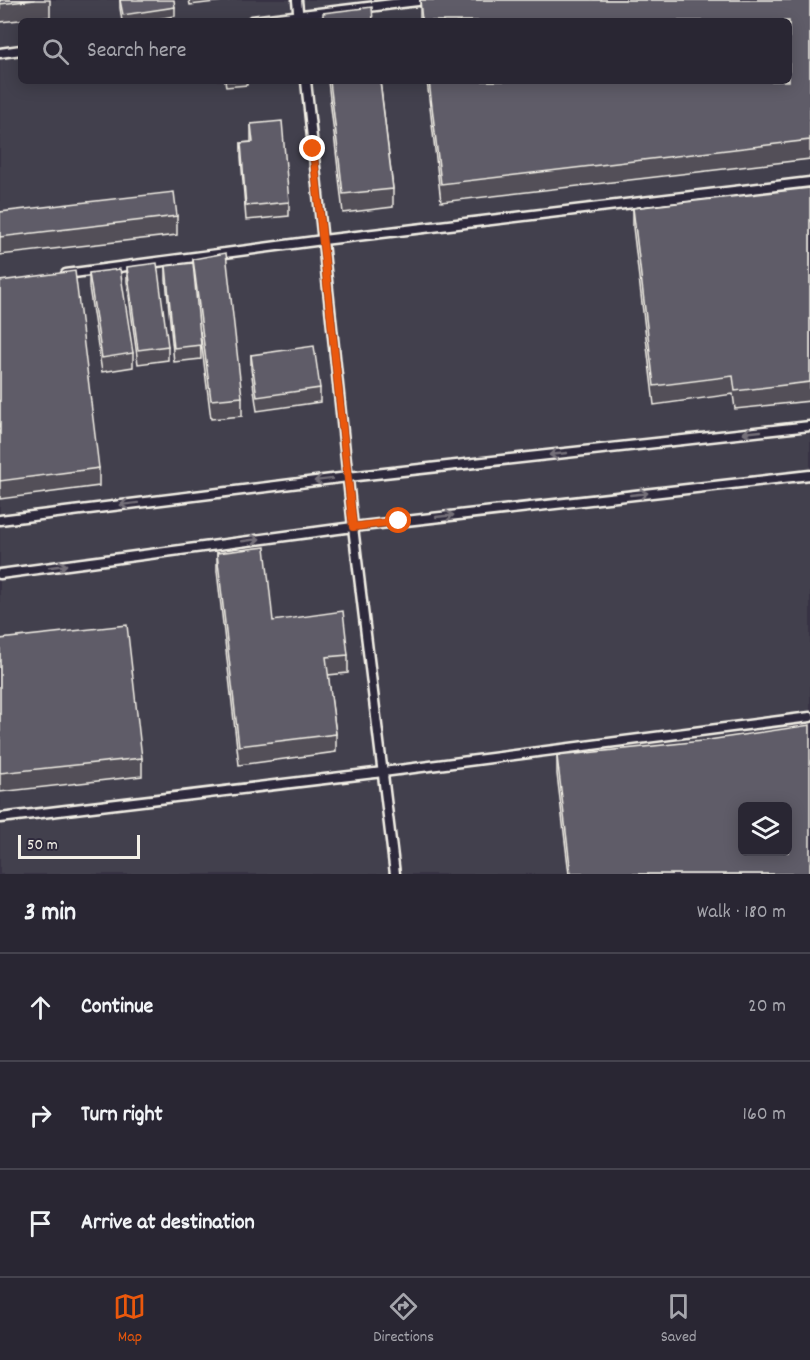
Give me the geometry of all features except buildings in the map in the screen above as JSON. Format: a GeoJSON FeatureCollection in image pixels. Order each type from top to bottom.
{"type":"FeatureCollection","features":[{"type":"Feature","properties":{"kind":"lane"},"geometry":{"type":"LineString","coordinates":[[297,0],[299,18],[426,0]]}},
{"type":"Feature","properties":{"kind":"lane"},"geometry":{"type":"LineString","coordinates":[[0,53],[18,50]]}},
{"type":"Feature","properties":{"kind":"lane"},"geometry":{"type":"LineString","coordinates":[[306,84],[353,527],[395,874]]}},
{"type":"Feature","properties":{"kind":"lane"},"geometry":{"type":"LineString","coordinates":[[58,275],[322,240],[810,182]]}},
{"type":"Feature","properties":{"kind":"lane"},"geometry":{"type":"LineString","coordinates":[[0,520],[348,477],[810,426]]}},
{"type":"Feature","properties":{"kind":"lane"},"geometry":{"type":"LineString","coordinates":[[0,573],[353,527],[810,475]]}},
{"type":"Feature","properties":{"kind":"lane"},"geometry":{"type":"LineString","coordinates":[[0,818],[810,717]]}},
{"type":"Feature","properties":{"kind":"shaded area"},"geometry":{"type":"Polygon","coordinates":[[[0,0],[810,0],[810,874],[0,874],[0,0]]]}},
{"type":"Feature","properties":{"kind":"route"},"geometry":{"type":"LineString","coordinates":[[313,149],[353,527],[399,521]]}}]}
